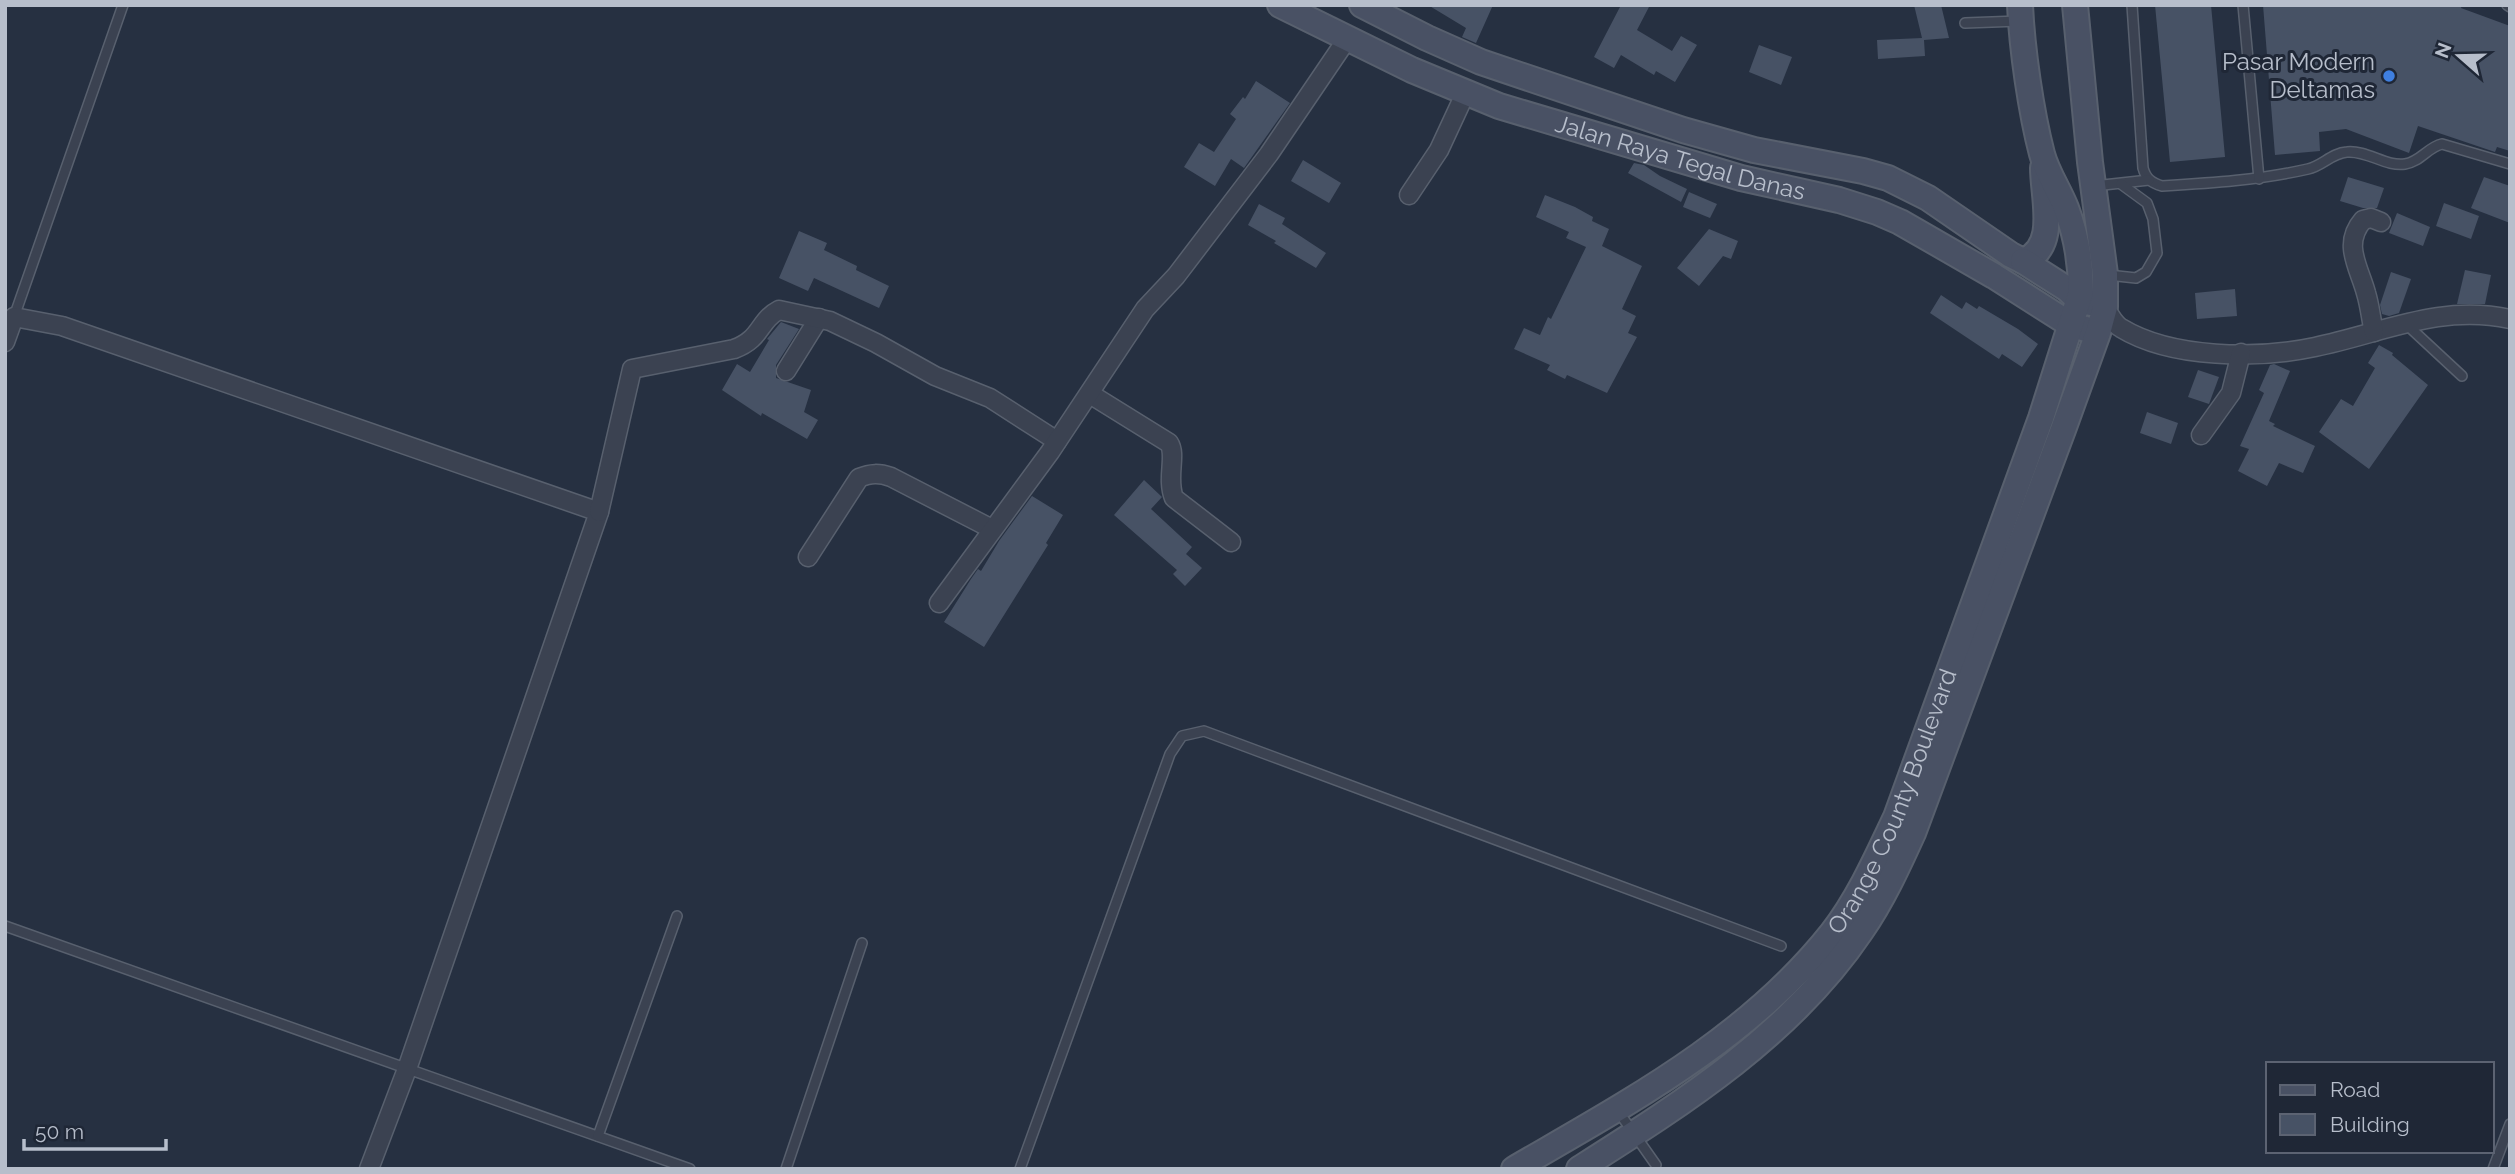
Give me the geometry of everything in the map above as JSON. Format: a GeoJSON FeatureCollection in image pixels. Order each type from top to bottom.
{"type":"FeatureCollection","features":[{"type":"Feature","properties":{"kind":"main road","name":"Jalan Raya Tegal Danas"},"geometry":{"type":"LineString","coordinates":[[1280,5],[1465,93],[1657,154],[1877,212],[1900,222],[2035,300],[2071,325],[2107,322]]}},
{"type":"Feature","properties":{"kind":"main road","name":"Jalan Raya Tegal Danas"},"geometry":{"type":"LineString","coordinates":[[1362,5],[1481,62],[1683,130],[1754,150],[1888,178],[1928,198],[2011,255],[2082,286]]}},
{"type":"Feature","properties":{"kind":"main road"},"geometry":{"type":"LineString","coordinates":[[2076,5],[2093,187]]}},
{"type":"Feature","properties":{"kind":"main road"},"geometry":{"type":"LineString","coordinates":[[2020,13],[2042,157],[2046,221],[2045,240],[2041,250],[2034,257],[2023,261]]}},
{"type":"Feature","properties":{"kind":"main road"},"geometry":{"type":"LineString","coordinates":[[1412,70],[1427,38]]}},
{"type":"Feature","properties":{"kind":"main road"},"geometry":{"type":"LineString","coordinates":[[2042,157],[2058,173],[2067,177],[2078,174],[2090,162]]}},
{"type":"Feature","properties":{"kind":"main road"},"geometry":{"type":"LineString","coordinates":[[2042,157],[2066,209],[2082,286],[2107,322]]}},
{"type":"Feature","properties":{"kind":"main road","name":"Orange County Boulevard"},"geometry":{"type":"LineString","coordinates":[[1514,1169],[1617,1109],[1720,1042],[1787,983],[1833,932],[1867,880],[1896,817],[2041,418],[2082,286],[2100,241],[2093,187]]}},
{"type":"Feature","properties":{"kind":"main road"},"geometry":{"type":"LineString","coordinates":[[2035,300],[2082,286]]}},
{"type":"Feature","properties":{"kind":"main road","name":"Orange County Boulevard"},"geometry":{"type":"LineString","coordinates":[[1579,1169],[1635,1134],[1742,1059],[1806,1000],[1862,930],[1894,876],[1913,833],[2107,322]]}},
{"type":"Feature","properties":{"kind":"street"},"geometry":{"type":"LineString","coordinates":[[939,603],[1058,441],[1145,309],[1176,276],[1269,154],[1347,39]]}},
{"type":"Feature","properties":{"kind":"street"},"geometry":{"type":"LineString","coordinates":[[1409,195],[1439,150],[1465,93]]}},
{"type":"Feature","properties":{"kind":"street"},"geometry":{"type":"LineString","coordinates":[[2375,331],[2351,247],[2357,226],[2363,220],[2371,218],[2381,222]]}},
{"type":"Feature","properties":{"kind":"street"},"geometry":{"type":"LineString","coordinates":[[369,1169],[407,1069],[599,512],[632,369],[636,366],[734,349],[747,344],[772,313],[779,310],[830,321],[935,376],[990,398],[1058,441]]}},
{"type":"Feature","properties":{"kind":"street"},"geometry":{"type":"LineString","coordinates":[[2107,322],[2169,348],[2241,353],[2314,347],[2425,317],[2475,314],[2510,319]]}},
{"type":"Feature","properties":{"kind":"street"},"geometry":{"type":"LineString","coordinates":[[5,342],[10,315],[62,326],[599,512]]}},
{"type":"Feature","properties":{"kind":"street"},"geometry":{"type":"LineString","coordinates":[[786,371],[819,318]]}},
{"type":"Feature","properties":{"kind":"street"},"geometry":{"type":"LineString","coordinates":[[2201,435],[2231,394],[2241,353]]}},
{"type":"Feature","properties":{"kind":"street"},"geometry":{"type":"LineString","coordinates":[[1090,394],[1169,443],[1173,451],[1169,475],[1174,498],[1231,542]]}},
{"type":"Feature","properties":{"kind":"street"},"geometry":{"type":"LineString","coordinates":[[808,558],[859,478],[870,474],[891,477],[992,529]]}},
{"type":"Feature","properties":{"kind":"lane"},"geometry":{"type":"LineString","coordinates":[[10,315],[123,5]]}},
{"type":"Feature","properties":{"kind":"lane"},"geometry":{"type":"LineString","coordinates":[[2132,5],[2143,168],[2149,180]]}},
{"type":"Feature","properties":{"kind":"lane"},"geometry":{"type":"LineString","coordinates":[[2243,5],[2259,179]]}},
{"type":"Feature","properties":{"kind":"lane"},"geometry":{"type":"LineString","coordinates":[[1965,23],[2020,13]]}},
{"type":"Feature","properties":{"kind":"lane"},"geometry":{"type":"LineString","coordinates":[[2093,187],[2149,180],[2162,186],[2259,179],[2313,168],[2344,152],[2355,152],[2395,164],[2405,164],[2417,161],[2436,145],[2442,144],[2510,164]]}},
{"type":"Feature","properties":{"kind":"lane"},"geometry":{"type":"LineString","coordinates":[[2082,286],[2136,278],[2146,272],[2157,253],[2153,219],[2147,203],[2121,184]]}},
{"type":"Feature","properties":{"kind":"lane"},"geometry":{"type":"LineString","coordinates":[[2406,324],[2462,376]]}},
{"type":"Feature","properties":{"kind":"lane"},"geometry":{"type":"LineString","coordinates":[[1020,1169],[1170,754],[1182,736],[1203,731],[1780,946]]}},
{"type":"Feature","properties":{"kind":"lane"},"geometry":{"type":"LineString","coordinates":[[598,1136],[677,916]]}},
{"type":"Feature","properties":{"kind":"lane"},"geometry":{"type":"LineString","coordinates":[[5,926],[690,1169]]}},
{"type":"Feature","properties":{"kind":"lane"},"geometry":{"type":"LineString","coordinates":[[786,1169],[862,943]]}},
{"type":"Feature","properties":{"kind":"lane"},"geometry":{"type":"LineString","coordinates":[[1617,1109],[1656,1165]]}},
{"type":"Feature","properties":{"kind":"lane"},"geometry":{"type":"LineString","coordinates":[[2493,1169],[2510,1124]]}},
{"type":"Feature","properties":{"kind":"building"},"geometry":{"type":"Polygon","coordinates":[[[1428,5],[1493,5],[1476,43],[1462,37],[1466,28],[1428,5]]]}},
{"type":"Feature","properties":{"kind":"building"},"geometry":{"type":"Polygon","coordinates":[[[1621,5],[1650,5],[1637,30],[1672,51],[1681,36],[1697,45],[1675,82],[1656,71],[1654,75],[1621,55],[1614,68],[1594,57],[1621,5]]]}},
{"type":"Feature","properties":{"kind":"building"},"geometry":{"type":"Polygon","coordinates":[[[1914,5],[1941,5],[1949,38],[1924,40],[1925,56],[1878,59],[1877,40],[1922,38],[1914,5]]]}},
{"type":"Feature","properties":{"kind":"building"},"geometry":{"type":"Polygon","coordinates":[[[2155,5],[2211,5],[2225,157],[2170,162],[2155,5]]]}},
{"type":"Feature","properties":{"kind":"building","name":"Pasar Modern Deltamas"},"geometry":{"type":"Polygon","coordinates":[[[2263,5],[2462,5],[2461,8],[2510,26],[2510,151],[2497,147],[2495,152],[2418,126],[2409,153],[2346,129],[2319,132],[2320,151],[2275,155],[2263,5]]]}},
{"type":"Feature","properties":{"kind":"building"},"geometry":{"type":"Polygon","coordinates":[[[1759,45],[1792,57],[1781,85],[1749,72],[1759,45]]]}},
{"type":"Feature","properties":{"kind":"building"},"geometry":{"type":"Polygon","coordinates":[[[1256,81],[1290,103],[1244,168],[1231,159],[1215,186],[1184,167],[1199,143],[1214,152],[1236,119],[1230,114],[1243,97],[1245,99],[1256,81]]]}},
{"type":"Feature","properties":{"kind":"building"},"geometry":{"type":"Polygon","coordinates":[[[1303,160],[1341,183],[1329,203],[1291,181],[1303,160]]]}},
{"type":"Feature","properties":{"kind":"building"},"geometry":{"type":"Polygon","coordinates":[[[1634,163],[1644,165],[1687,189],[1681,202],[1628,173],[1634,163]]]}},
{"type":"Feature","properties":{"kind":"building"},"geometry":{"type":"Polygon","coordinates":[[[2348,177],[2384,188],[2377,208],[2363,208],[2340,201],[2348,177]]]}},
{"type":"Feature","properties":{"kind":"building"},"geometry":{"type":"Polygon","coordinates":[[[2484,177],[2510,186],[2510,223],[2471,208],[2484,177]]]}},
{"type":"Feature","properties":{"kind":"building"},"geometry":{"type":"Polygon","coordinates":[[[1689,192],[1717,204],[1710,218],[1683,207],[1689,192]]]}},
{"type":"Feature","properties":{"kind":"building"},"geometry":{"type":"Polygon","coordinates":[[[1545,195],[1593,217],[1592,221],[1609,229],[1602,246],[1642,266],[1622,309],[1636,316],[1628,333],[1637,337],[1607,393],[1567,375],[1565,379],[1547,370],[1550,365],[1514,349],[1524,328],[1540,335],[1548,317],[1551,319],[1586,247],[1566,238],[1569,232],[1536,217],[1545,195]]]}},
{"type":"Feature","properties":{"kind":"building"},"geometry":{"type":"Polygon","coordinates":[[[2444,203],[2479,216],[2471,239],[2436,226],[2444,203]]]}},
{"type":"Feature","properties":{"kind":"building"},"geometry":{"type":"Polygon","coordinates":[[[1259,204],[1285,218],[1282,224],[1326,253],[1316,268],[1248,225],[1259,204]]]}},
{"type":"Feature","properties":{"kind":"building"},"geometry":{"type":"Polygon","coordinates":[[[2397,213],[2430,227],[2423,246],[2389,233],[2397,213]]]}},
{"type":"Feature","properties":{"kind":"building"},"geometry":{"type":"Polygon","coordinates":[[[1709,229],[1738,241],[1731,259],[1723,256],[1699,286],[1677,268],[1709,229]]]}},
{"type":"Feature","properties":{"kind":"building"},"geometry":{"type":"Polygon","coordinates":[[[799,231],[827,243],[824,250],[889,286],[879,308],[814,278],[808,291],[779,278],[799,231]]]}},
{"type":"Feature","properties":{"kind":"building"},"geometry":{"type":"Polygon","coordinates":[[[2465,270],[2491,275],[2485,304],[2457,304],[2465,270]]]}},
{"type":"Feature","properties":{"kind":"building"},"geometry":{"type":"Polygon","coordinates":[[[2391,272],[2411,279],[2399,313],[2389,316],[2382,314],[2380,305],[2391,272]]]}},
{"type":"Feature","properties":{"kind":"building"},"geometry":{"type":"Polygon","coordinates":[[[2235,289],[2237,316],[2197,319],[2195,293],[2235,289]]]}},
{"type":"Feature","properties":{"kind":"building"},"geometry":{"type":"Polygon","coordinates":[[[1941,295],[1962,309],[1966,302],[1977,309],[1979,306],[2038,344],[2022,367],[2002,354],[1999,359],[1930,313],[1941,295]]]}},
{"type":"Feature","properties":{"kind":"building"},"geometry":{"type":"Polygon","coordinates":[[[781,322],[799,329],[776,365],[776,378],[811,390],[804,412],[818,420],[807,439],[762,413],[761,416],[722,390],[737,364],[750,372],[769,340],[767,339],[781,322]]]}},
{"type":"Feature","properties":{"kind":"building"},"geometry":{"type":"Polygon","coordinates":[[[2379,345],[2393,353],[2392,355],[2428,385],[2369,469],[2319,432],[2341,399],[2353,406],[2375,368],[2368,363],[2379,345]]]}},
{"type":"Feature","properties":{"kind":"building"},"geometry":{"type":"Polygon","coordinates":[[[2274,364],[2290,371],[2269,421],[2275,424],[2273,426],[2315,446],[2303,473],[2279,463],[2267,486],[2238,471],[2249,449],[2240,446],[2264,393],[2259,390],[2270,365],[2274,364]]]}},
{"type":"Feature","properties":{"kind":"building"},"geometry":{"type":"Polygon","coordinates":[[[2198,370],[2219,377],[2209,404],[2188,397],[2198,370]]]}},
{"type":"Feature","properties":{"kind":"building"},"geometry":{"type":"Polygon","coordinates":[[[2147,412],[2178,423],[2171,444],[2140,433],[2147,412]]]}},
{"type":"Feature","properties":{"kind":"building"},"geometry":{"type":"Polygon","coordinates":[[[1144,480],[1162,497],[1151,509],[1192,547],[1186,554],[1202,568],[1185,586],[1173,574],[1177,570],[1114,515],[1144,480]]]}},
{"type":"Feature","properties":{"kind":"building"},"geometry":{"type":"Polygon","coordinates":[[[1032,496],[1063,515],[1046,543],[1048,545],[984,647],[944,622],[971,579],[978,569],[981,571],[1032,496]]]}},
{"type":"Feature","properties":{"kind":"place","name":"Pasar Modern Deltamas"},"geometry":{"type":"Point","coordinates":[2389,76]}}]}
